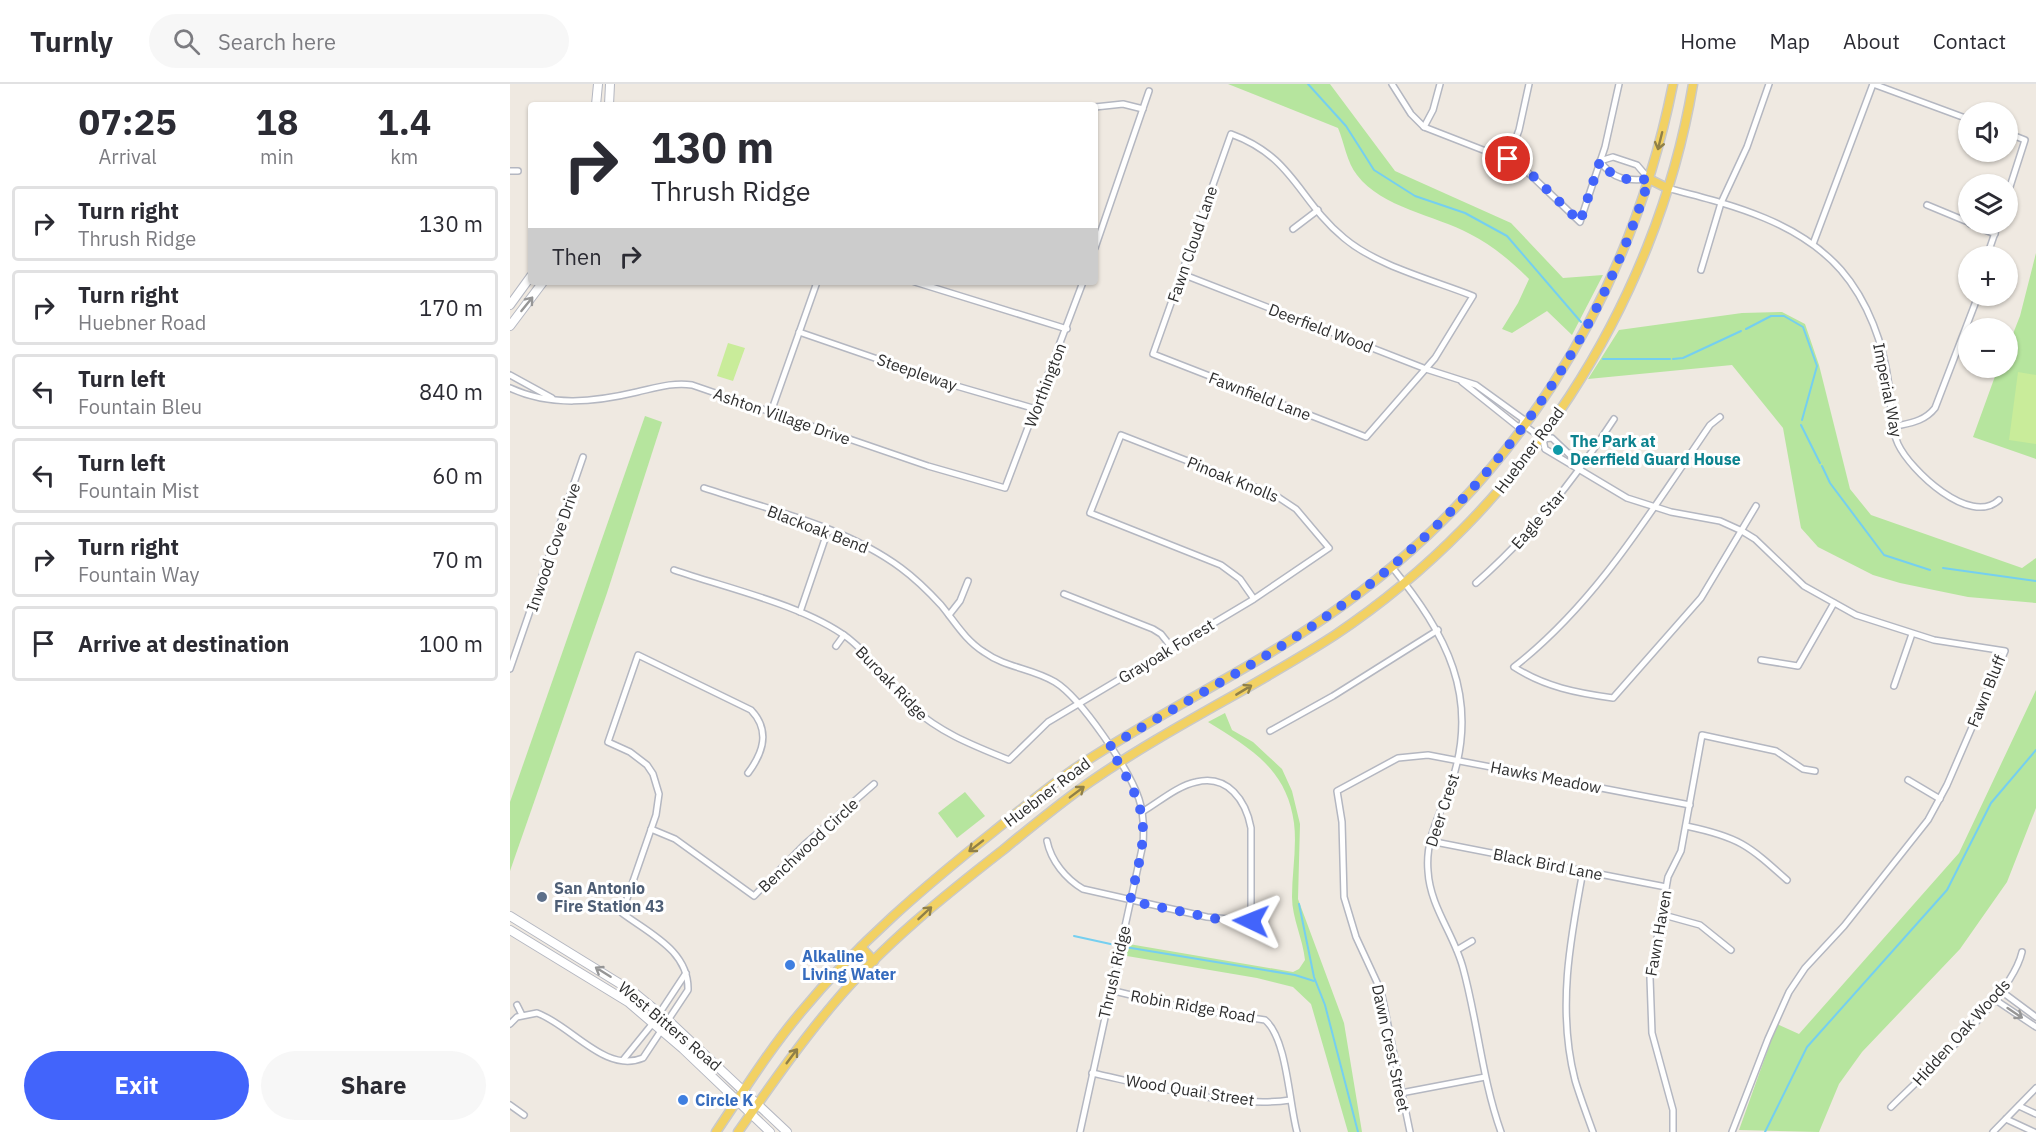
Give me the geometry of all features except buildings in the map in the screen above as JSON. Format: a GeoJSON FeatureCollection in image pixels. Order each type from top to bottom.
{"type":"FeatureCollection","features":[{"type":"Feature","properties":{"kind":"main road"},"geometry":{"type":"LineString","coordinates":[[596,102],[598,84]]}},
{"type":"Feature","properties":{"kind":"main road"},"geometry":{"type":"LineString","coordinates":[[609,102],[610,84]]}},
{"type":"Feature","properties":{"kind":"main road","name":"Huebner Road"},"geometry":{"type":"LineString","coordinates":[[716,1132],[797,1016],[861,946],[915,896],[1080,765],[1317,622],[1392,567],[1434,530],[1482,480],[1562,373],[1603,299],[1649,179],[1673,84]]}},
{"type":"Feature","properties":{"kind":"main road","name":"Huebner Road"},"geometry":{"type":"LineString","coordinates":[[738,1132],[835,1002],[928,910],[1091,781],[1337,633],[1405,583],[1497,493],[1542,438],[1579,384],[1620,308],[1659,215],[1679,151],[1693,84]]}},
{"type":"Feature","properties":{"kind":"main road"},"geometry":{"type":"LineString","coordinates":[[1649,179],[1667,188]]}},
{"type":"Feature","properties":{"kind":"main road"},"geometry":{"type":"LineString","coordinates":[[510,305],[528,280]]}},
{"type":"Feature","properties":{"kind":"main road"},"geometry":{"type":"LineString","coordinates":[[510,326],[541,285]]}},
{"type":"Feature","properties":{"kind":"main road","name":"West Bitters Road"},"geometry":{"type":"LineString","coordinates":[[510,916],[607,974],[659,1013],[787,1132]]}},
{"type":"Feature","properties":{"kind":"main road","name":"West Bitters Road"},"geometry":{"type":"LineString","coordinates":[[510,930],[608,990],[653,1023],[770,1132]]}},
{"type":"Feature","properties":{"kind":"main road"},"geometry":{"type":"LineString","coordinates":[[861,946],[874,961]]}},
{"type":"Feature","properties":{"kind":"street"},"geometry":{"type":"LineString","coordinates":[[1392,84],[1411,114],[1424,127],[1438,135],[1508,159],[1530,173],[1580,222],[1600,161],[1619,84]]}},
{"type":"Feature","properties":{"kind":"street"},"geometry":{"type":"LineString","coordinates":[[1424,127],[1433,110],[1440,84]]}},
{"type":"Feature","properties":{"kind":"street"},"geometry":{"type":"LineString","coordinates":[[1508,159],[1519,130],[1529,84]]}},
{"type":"Feature","properties":{"kind":"street"},"geometry":{"type":"LineString","coordinates":[[1701,270],[1721,202],[1747,147],[1769,84]]}},
{"type":"Feature","properties":{"kind":"street"},"geometry":{"type":"LineString","coordinates":[[1813,244],[1873,84],[1958,115]]}},
{"type":"Feature","properties":{"kind":"street"},"geometry":{"type":"LineString","coordinates":[[1098,239],[1149,91]]}},
{"type":"Feature","properties":{"kind":"street"},"geometry":{"type":"LineString","coordinates":[[1098,107],[1124,104],[1143,109]]}},
{"type":"Feature","properties":{"kind":"street","name":"Fawn Cloud Lane"},"geometry":{"type":"LineString","coordinates":[[1154,354],[1231,134],[1256,145],[1276,159],[1318,210]]}},
{"type":"Feature","properties":{"kind":"street"},"geometry":{"type":"LineString","coordinates":[[2018,137],[2025,140],[2018,162]]}},
{"type":"Feature","properties":{"kind":"street"},"geometry":{"type":"LineString","coordinates":[[1600,161],[1613,157],[1637,165],[1649,179]]}},
{"type":"Feature","properties":{"kind":"street"},"geometry":{"type":"LineString","coordinates":[[1600,161],[1608,173],[1630,181],[1649,179]]}},
{"type":"Feature","properties":{"kind":"street"},"geometry":{"type":"LineString","coordinates":[[510,171],[518,171]]}},
{"type":"Feature","properties":{"kind":"street","name":"Imperial Way"},"geometry":{"type":"LineString","coordinates":[[1667,188],[1761,215],[1813,244],[1849,280],[1868,312],[1884,360],[1893,427],[1909,462],[1934,487],[1957,500],[1978,506],[1988,506],[1999,500]]}},
{"type":"Feature","properties":{"kind":"street"},"geometry":{"type":"LineString","coordinates":[[1927,205],[1958,218]]}},
{"type":"Feature","properties":{"kind":"street"},"geometry":{"type":"LineString","coordinates":[[1293,229],[1318,210],[1344,239],[1367,254],[1473,296],[1426,369]]}},
{"type":"Feature","properties":{"kind":"street"},"geometry":{"type":"LineString","coordinates":[[1991,246],[1995,234]]}},
{"type":"Feature","properties":{"kind":"street","name":"Deerfield Wood"},"geometry":{"type":"LineString","coordinates":[[1182,274],[1426,369],[1480,387],[1522,419],[1523,426],[1542,438]]}},
{"type":"Feature","properties":{"kind":"street"},"geometry":{"type":"LineString","coordinates":[[771,412],[816,285]]}},
{"type":"Feature","properties":{"kind":"street"},"geometry":{"type":"LineString","coordinates":[[924,285],[1067,329]]}},
{"type":"Feature","properties":{"kind":"street","name":"Worthington"},"geometry":{"type":"LineString","coordinates":[[1005,488],[1082,285]]}},
{"type":"Feature","properties":{"kind":"street"},"geometry":{"type":"LineString","coordinates":[[1893,427],[1929,416],[1935,408],[1974,306]]}},
{"type":"Feature","properties":{"kind":"street","name":"Steepleway"},"geometry":{"type":"LineString","coordinates":[[799,332],[953,385],[1036,409]]}},
{"type":"Feature","properties":{"kind":"street","name":"Fawnfield Lane"},"geometry":{"type":"LineString","coordinates":[[1154,354],[1366,437],[1426,369]]}},
{"type":"Feature","properties":{"kind":"street","name":"Ashton Village Drive"},"geometry":{"type":"LineString","coordinates":[[510,375],[554,399]]}},
{"type":"Feature","properties":{"kind":"street"},"geometry":{"type":"LineString","coordinates":[[511,388],[517,379]]}},
{"type":"Feature","properties":{"kind":"street","name":"Ashton Village Drive"},"geometry":{"type":"LineString","coordinates":[[511,388],[536,398],[581,402],[604,400],[674,384],[686,384],[928,466],[1005,488]]}},
{"type":"Feature","properties":{"kind":"street"},"geometry":{"type":"LineString","coordinates":[[1719,417],[1710,425],[1612,568],[1532,653],[1514,667],[1560,689],[1613,698],[1701,598],[1756,506]]}},
{"type":"Feature","properties":{"kind":"street","name":"Eagle Star"},"geometry":{"type":"LineString","coordinates":[[1476,583],[1500,563],[1546,513],[1614,419]]}},
{"type":"Feature","properties":{"kind":"street","name":"Pinoak Knolls"},"geometry":{"type":"LineString","coordinates":[[1254,599],[1240,579],[1221,565],[1090,513],[1120,435],[1275,495],[1296,509],[1329,548]]}},
{"type":"Feature","properties":{"kind":"street","name":"Fawn Bluff"},"geometry":{"type":"LineString","coordinates":[[1580,468],[1552,438],[1542,438],[1545,449],[1627,498],[1654,507],[1707,517],[1742,531],[1765,548],[1791,576],[1856,615],[1911,634],[2006,651],[1940,799],[1918,833],[1844,926],[1805,968],[1789,992],[1732,1132]]}},
{"type":"Feature","properties":{"kind":"street","name":"Inwood Cove Drive"},"geometry":{"type":"LineString","coordinates":[[510,669],[583,457]]}},
{"type":"Feature","properties":{"kind":"street","name":"Blackoak Bend"},"geometry":{"type":"LineString","coordinates":[[704,488],[854,540],[901,568],[949,615],[963,634],[981,651],[1002,663],[1053,681],[1078,704],[1109,747]]}},
{"type":"Feature","properties":{"kind":"street"},"geometry":{"type":"LineString","coordinates":[[800,612],[828,530]]}},
{"type":"Feature","properties":{"kind":"street","name":"Grayoak Forest"},"geometry":{"type":"LineString","coordinates":[[1009,760],[1034,733],[1078,704],[1254,599],[1329,548]]}},
{"type":"Feature","properties":{"kind":"street","name":"Deer Crest"},"geometry":{"type":"LineString","coordinates":[[1392,567],[1438,630],[1449,653],[1460,691],[1462,730],[1458,760],[1430,841],[1427,868],[1431,893],[1464,969],[1485,1077],[1501,1132]]}},
{"type":"Feature","properties":{"kind":"street","name":"Buroak Ridge"},"geometry":{"type":"LineString","coordinates":[[674,570],[800,612],[844,635],[929,721],[968,744],[1009,760]]}},
{"type":"Feature","properties":{"kind":"street"},"geometry":{"type":"LineString","coordinates":[[949,615],[960,601],[968,582]]}},
{"type":"Feature","properties":{"kind":"street"},"geometry":{"type":"LineString","coordinates":[[1064,594],[1153,629],[1161,634],[1172,648]]}},
{"type":"Feature","properties":{"kind":"street"},"geometry":{"type":"LineString","coordinates":[[1761,660],[1798,666],[1834,603]]}},
{"type":"Feature","properties":{"kind":"street"},"geometry":{"type":"LineString","coordinates":[[1270,731],[1438,630]]}},
{"type":"Feature","properties":{"kind":"street"},"geometry":{"type":"LineString","coordinates":[[1894,686],[1911,634]]}},
{"type":"Feature","properties":{"kind":"street"},"geometry":{"type":"LineString","coordinates":[[836,646],[844,635]]}},
{"type":"Feature","properties":{"kind":"street"},"geometry":{"type":"LineString","coordinates":[[510,1024],[522,1015],[537,1013],[546,1016],[608,1057],[636,1061],[646,1054],[686,994],[688,980],[684,965],[675,951],[622,913],[651,829],[659,794],[653,774],[639,758],[608,742],[638,655],[751,710],[759,718],[764,730],[764,741],[756,763],[748,773]]}},
{"type":"Feature","properties":{"kind":"street","name":"Fawn Haven"},"geometry":{"type":"LineString","coordinates":[[1673,1132],[1673,1110],[1657,1059],[1649,1006],[1651,969],[1666,887],[1681,851],[1702,735],[1776,751],[1803,769],[1815,771]]}},
{"type":"Feature","properties":{"kind":"street","name":"Thrush Ridge"},"geometry":{"type":"LineString","coordinates":[[1080,1132],[1143,844],[1139,798],[1109,747]]}},
{"type":"Feature","properties":{"kind":"street","name":"Hawks Meadow"},"geometry":{"type":"LineString","coordinates":[[1337,791],[1406,756],[1428,755],[1690,805]]}},
{"type":"Feature","properties":{"kind":"street"},"geometry":{"type":"LineString","coordinates":[[1908,780],[1940,799]]}},
{"type":"Feature","properties":{"kind":"street"},"geometry":{"type":"LineString","coordinates":[[1047,841],[1051,856],[1075,884],[1092,892],[1217,919],[1251,921],[1251,828],[1249,816],[1238,795],[1214,782],[1196,782],[1142,812]]}},
{"type":"Feature","properties":{"kind":"street","name":"Benchwood Circle"},"geometry":{"type":"LineString","coordinates":[[651,829],[675,839],[754,896],[804,845],[874,784]]}},
{"type":"Feature","properties":{"kind":"street","name":"Dawn Crest Street"},"geometry":{"type":"LineString","coordinates":[[1337,791],[1342,822],[1344,897],[1356,937],[1378,981],[1410,1132]]}},
{"type":"Feature","properties":{"kind":"street"},"geometry":{"type":"LineString","coordinates":[[1686,826],[1722,834],[1741,842],[1787,880]]}},
{"type":"Feature","properties":{"kind":"street","name":"Black Bird Lane"},"geometry":{"type":"LineString","coordinates":[[1430,841],[1666,887]]}},
{"type":"Feature","properties":{"kind":"street"},"geometry":{"type":"LineString","coordinates":[[1583,871],[1570,945],[1566,1008],[1575,1080],[1593,1132]]}},
{"type":"Feature","properties":{"kind":"street"},"geometry":{"type":"LineString","coordinates":[[1660,914],[1700,925],[1731,950]]}},
{"type":"Feature","properties":{"kind":"street"},"geometry":{"type":"LineString","coordinates":[[1457,950],[1472,941]]}},
{"type":"Feature","properties":{"kind":"street","name":"Hidden Oak Woods"},"geometry":{"type":"LineString","coordinates":[[1891,1107],[2001,991],[2017,969],[2022,952]]}},
{"type":"Feature","properties":{"kind":"street"},"geometry":{"type":"LineString","coordinates":[[623,1060],[653,1023],[686,973]]}},
{"type":"Feature","properties":{"kind":"street"},"geometry":{"type":"LineString","coordinates":[[676,987],[686,994]]}},
{"type":"Feature","properties":{"kind":"street","name":"Robin Ridge Road"},"geometry":{"type":"LineString","coordinates":[[1110,990],[1181,1007],[1265,1020],[1272,1026],[1278,1041],[1297,1132]]}},
{"type":"Feature","properties":{"kind":"street"},"geometry":{"type":"LineString","coordinates":[[2001,991],[2036,1017]]}},
{"type":"Feature","properties":{"kind":"street"},"geometry":{"type":"LineString","coordinates":[[1994,999],[2036,1027]]}},
{"type":"Feature","properties":{"kind":"street"},"geometry":{"type":"LineString","coordinates":[[517,1005],[522,1015]]}},
{"type":"Feature","properties":{"kind":"street"},"geometry":{"type":"LineString","coordinates":[[636,1046],[646,1054]]}},
{"type":"Feature","properties":{"kind":"street","name":"Wood Quail Street"},"geometry":{"type":"LineString","coordinates":[[1092,1073],[1194,1095],[1269,1103],[1290,1100]]}},
{"type":"Feature","properties":{"kind":"street"},"geometry":{"type":"LineString","coordinates":[[1401,1092],[1485,1077]]}},
{"type":"Feature","properties":{"kind":"street"},"geometry":{"type":"LineString","coordinates":[[1993,1132],[2036,1088]]}},
{"type":"Feature","properties":{"kind":"street"},"geometry":{"type":"LineString","coordinates":[[510,1105],[524,1115]]}},
{"type":"Feature","properties":{"kind":"street"},"geometry":{"type":"LineString","coordinates":[[2019,1106],[2036,1114]]}},
{"type":"Feature","properties":{"kind":"street"},"geometry":{"type":"LineString","coordinates":[[2006,1119],[2034,1132]]}},
{"type":"Feature","properties":{"kind":"green space"},"geometry":{"type":"Polygon","coordinates":[[[1228,84],[1330,84],[1395,171],[1511,223],[1563,278],[1603,275],[1572,335],[1547,311],[1512,333],[1502,329],[1529,279],[1516,266],[1478,238],[1395,203],[1368,186],[1351,165],[1338,128],[1228,84]]]}},
{"type":"Feature","properties":{"kind":"green space"},"geometry":{"type":"Polygon","coordinates":[[[2036,253],[2036,459],[1973,437],[1994,378],[2018,378],[2018,321],[2036,253]]]}},
{"type":"Feature","properties":{"kind":"green space"},"geometry":{"type":"Polygon","coordinates":[[[1782,312],[1805,324],[1819,365],[1850,489],[1871,515],[2022,568],[2036,558],[2036,603],[1968,597],[1900,583],[1873,575],[1818,547],[1801,528],[1783,428],[1732,365],[1588,379],[1619,330],[1742,313],[1782,312]]]}},
{"type":"Feature","properties":{"kind":"green space"},"geometry":{"type":"Polygon","coordinates":[[[728,343],[745,348],[733,381],[717,376],[728,343]]]}},
{"type":"Feature","properties":{"kind":"green space"},"geometry":{"type":"Polygon","coordinates":[[[2018,372],[2036,375],[2036,444],[2009,440],[2018,372]]]}},
{"type":"Feature","properties":{"kind":"green space"},"geometry":{"type":"Polygon","coordinates":[[[645,416],[662,422],[607,593],[510,871],[510,802],[645,416]]]}},
{"type":"Feature","properties":{"kind":"green space"},"geometry":{"type":"Polygon","coordinates":[[[2036,690],[2036,808],[2007,882],[1960,949],[1862,1052],[1839,1084],[1819,1132],[1739,1130],[1777,1024],[1799,1034],[1959,853],[2036,690]]]}},
{"type":"Feature","properties":{"kind":"green space"},"geometry":{"type":"Polygon","coordinates":[[[1225,713],[1232,730],[1253,742],[1282,769],[1292,791],[1300,824],[1298,899],[1344,1023],[1362,1132],[1348,1132],[1311,1004],[1293,987],[1257,978],[1121,955],[1123,943],[1293,972],[1299,969],[1305,960],[1292,905],[1295,832],[1290,804],[1284,788],[1264,762],[1238,741],[1208,722],[1225,713]]]}},
{"type":"Feature","properties":{"kind":"green space"},"geometry":{"type":"Polygon","coordinates":[[[965,792],[985,816],[957,838],[938,813],[965,792]]]}},
{"type":"Feature","properties":{"kind":"waterway"},"geometry":{"type":"LineString","coordinates":[[1308,84],[1346,126],[1374,170],[1415,196],[1465,213],[1507,236],[1581,322]]}},
{"type":"Feature","properties":{"kind":"waterway"},"geometry":{"type":"LineString","coordinates":[[1746,329],[1771,316],[1784,316],[1803,327],[1817,366],[1802,420]]}},
{"type":"Feature","properties":{"kind":"waterway"},"geometry":{"type":"LineString","coordinates":[[1673,359],[1683,358],[1741,331]]}},
{"type":"Feature","properties":{"kind":"waterway"},"geometry":{"type":"LineString","coordinates":[[1603,359],[1670,359]]}},
{"type":"Feature","properties":{"kind":"waterway"},"geometry":{"type":"LineString","coordinates":[[1801,425],[1820,463]]}},
{"type":"Feature","properties":{"kind":"waterway"},"geometry":{"type":"LineString","coordinates":[[1822,466],[1830,483],[1884,555],[1930,570]]}},
{"type":"Feature","properties":{"kind":"waterway"},"geometry":{"type":"LineString","coordinates":[[1943,568],[2036,581]]}},
{"type":"Feature","properties":{"kind":"waterway"},"geometry":{"type":"LineString","coordinates":[[1765,1132],[1807,1047],[1947,890],[1991,803],[2036,750]]}},
{"type":"Feature","properties":{"kind":"waterway"},"geometry":{"type":"LineString","coordinates":[[1299,904],[1314,977],[1325,1005],[1358,1132]]}},
{"type":"Feature","properties":{"kind":"waterway"},"geometry":{"type":"LineString","coordinates":[[1074,936],[1115,945]]}},
{"type":"Feature","properties":{"kind":"waterway"},"geometry":{"type":"LineString","coordinates":[[1125,947],[1295,975],[1314,981]]}},
{"type":"Feature","properties":{"kind":"place","name":"The Park at Deerfield Guard House"},"geometry":{"type":"Point","coordinates":[1558,450]}},
{"type":"Feature","properties":{"kind":"place","name":"San Antonio Fire Station 43"},"geometry":{"type":"Point","coordinates":[542,897]}},
{"type":"Feature","properties":{"kind":"place","name":"Alkaline Living Water"},"geometry":{"type":"Point","coordinates":[790,965]}},
{"type":"Feature","properties":{"kind":"place","name":"Circle K"},"geometry":{"type":"Point","coordinates":[683,1100]}},
{"type":"Feature","properties":{"kind":"route"},"geometry":{"type":"LineString","coordinates":[[1251,921],[1217,919],[1130,901],[1142,855],[1144,823],[1139,798],[1109,747],[1326,617],[1392,567],[1434,530],[1482,480],[1521,431],[1562,373],[1609,287],[1649,179],[1630,181],[1608,173],[1600,161],[1580,222],[1530,173],[1508,159]]}}]}
